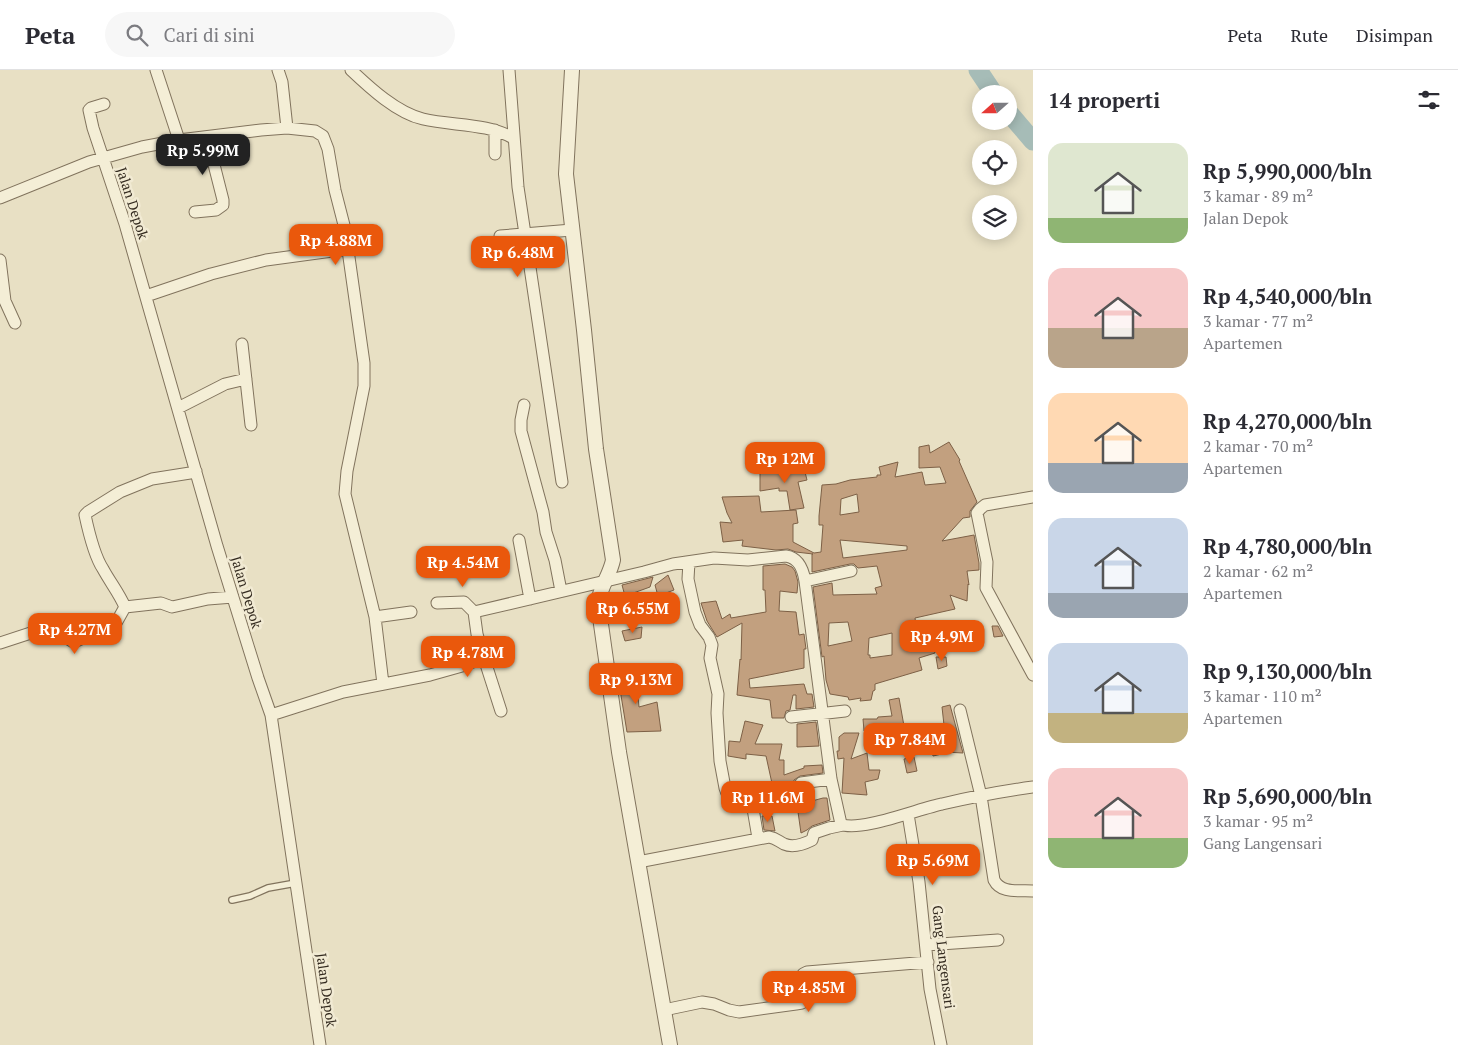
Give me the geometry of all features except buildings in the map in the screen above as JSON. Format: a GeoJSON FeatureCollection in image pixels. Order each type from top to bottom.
{"type":"FeatureCollection","features":[{"type":"Feature","properties":{"kind":"street"},"geometry":{"type":"LineString","coordinates":[[156,70],[179,140]]}},
{"type":"Feature","properties":{"kind":"street"},"geometry":{"type":"LineString","coordinates":[[278,70],[282,82],[287,128]]}},
{"type":"Feature","properties":{"kind":"street"},"geometry":{"type":"LineString","coordinates":[[351,70],[390,103],[418,118],[495,134],[503,132],[513,138]]}},
{"type":"Feature","properties":{"kind":"street"},"geometry":{"type":"LineString","coordinates":[[509,70],[522,235],[562,482]]}},
{"type":"Feature","properties":{"kind":"street"},"geometry":{"type":"LineString","coordinates":[[572,70],[566,164],[596,449],[613,560],[598,603],[619,752],[670,1045]]}},
{"type":"Feature","properties":{"kind":"street","name":"Jalan Depok"},"geometry":{"type":"LineString","coordinates":[[104,104],[92,108],[89,113],[125,224],[233,597],[271,715],[320,1045]]}},
{"type":"Feature","properties":{"kind":"street"},"geometry":{"type":"LineString","coordinates":[[0,198],[58,174],[142,147],[179,140],[287,128],[315,131],[323,136],[328,149],[335,190],[345,229],[365,375],[361,409],[347,472],[345,494],[375,616],[383,684]]}},
{"type":"Feature","properties":{"kind":"street"},"geometry":{"type":"LineString","coordinates":[[495,134],[495,154]]}},
{"type":"Feature","properties":{"kind":"street"},"geometry":{"type":"LineString","coordinates":[[195,212],[216,210],[223,205],[224,200],[207,137]]}},
{"type":"Feature","properties":{"kind":"street"},"geometry":{"type":"LineString","coordinates":[[500,236],[572,230]]}},
{"type":"Feature","properties":{"kind":"street"},"geometry":{"type":"LineString","coordinates":[[146,296],[211,274],[266,260],[347,249]]}},
{"type":"Feature","properties":{"kind":"street"},"geometry":{"type":"LineString","coordinates":[[0,260],[5,301],[15,323]]}},
{"type":"Feature","properties":{"kind":"street"},"geometry":{"type":"LineString","coordinates":[[242,344],[251,425]]}},
{"type":"Feature","properties":{"kind":"street"},"geometry":{"type":"LineString","coordinates":[[178,408],[225,384],[246,379]]}},
{"type":"Feature","properties":{"kind":"street"},"geometry":{"type":"LineString","coordinates":[[524,405],[521,431],[543,512],[546,532],[555,560],[561,591]]}},
{"type":"Feature","properties":{"kind":"street"},"geometry":{"type":"LineString","coordinates":[[125,607],[102,567],[85,515],[120,492],[152,479],[196,471]]}},
{"type":"Feature","properties":{"kind":"street"},"geometry":{"type":"LineString","coordinates":[[1033,497],[985,505],[977,513],[987,562],[986,588],[1033,676]]}},
{"type":"Feature","properties":{"kind":"street"},"geometry":{"type":"LineString","coordinates":[[519,540],[530,599]]}},
{"type":"Feature","properties":{"kind":"street"},"geometry":{"type":"LineString","coordinates":[[474,612],[673,564],[714,558],[748,560],[791,557],[798,562],[805,581],[830,778],[840,821],[843,825]]}},
{"type":"Feature","properties":{"kind":"street"},"geometry":{"type":"LineString","coordinates":[[689,562],[688,580],[695,612],[700,625],[710,638],[712,645],[710,658],[718,694],[719,750],[725,788],[728,796],[732,798],[745,795],[751,797],[758,838]]}},
{"type":"Feature","properties":{"kind":"street"},"geometry":{"type":"LineString","coordinates":[[805,581],[851,571]]}},
{"type":"Feature","properties":{"kind":"street"},"geometry":{"type":"LineString","coordinates":[[125,607],[161,603],[172,607],[208,599],[233,597]]}},
{"type":"Feature","properties":{"kind":"street"},"geometry":{"type":"LineString","coordinates":[[437,604],[464,602],[474,612],[477,634],[501,711]]}},
{"type":"Feature","properties":{"kind":"street"},"geometry":{"type":"LineString","coordinates":[[0,643],[52,626],[59,628],[70,641],[74,642],[116,623],[125,607]]}},
{"type":"Feature","properties":{"kind":"street"},"geometry":{"type":"LineString","coordinates":[[375,616],[411,612]]}},
{"type":"Feature","properties":{"kind":"street"},"geometry":{"type":"LineString","coordinates":[[271,715],[343,692],[430,675],[458,668],[484,658]]}},
{"type":"Feature","properties":{"kind":"street"},"geometry":{"type":"LineString","coordinates":[[960,710],[981,796],[996,883],[1000,888],[1006,890],[1033,891]]}},
{"type":"Feature","properties":{"kind":"street"},"geometry":{"type":"LineString","coordinates":[[791,717],[845,711]]}},
{"type":"Feature","properties":{"kind":"street"},"geometry":{"type":"LineString","coordinates":[[801,783],[830,778]]}},
{"type":"Feature","properties":{"kind":"street"},"geometry":{"type":"LineString","coordinates":[[638,862],[758,838],[773,837],[786,846],[796,846],[810,842],[813,834],[819,831],[843,825],[872,823],[939,804],[1033,787]]}},
{"type":"Feature","properties":{"kind":"street","name":"Gang Langensari"},"geometry":{"type":"LineString","coordinates":[[908,814],[919,882],[930,991],[941,1045]]}},
{"type":"Feature","properties":{"kind":"street"},"geometry":{"type":"LineString","coordinates":[[926,945],[998,940]]}},
{"type":"Feature","properties":{"kind":"street"},"geometry":{"type":"LineString","coordinates":[[664,1010],[702,1002],[739,1012],[802,1003],[804,1000],[801,978],[807,972],[928,962]]}},
{"type":"Feature","properties":{"kind":"lane"},"geometry":{"type":"LineString","coordinates":[[232,900],[250,896],[268,888],[296,883]]}},
{"type":"Feature","properties":{"kind":"waterway"},"geometry":{"type":"LineString","coordinates":[[978,70],[988,85]]}},
{"type":"Feature","properties":{"kind":"waterway"},"geometry":{"type":"LineString","coordinates":[[1018,124],[1033,141]]}}]}
